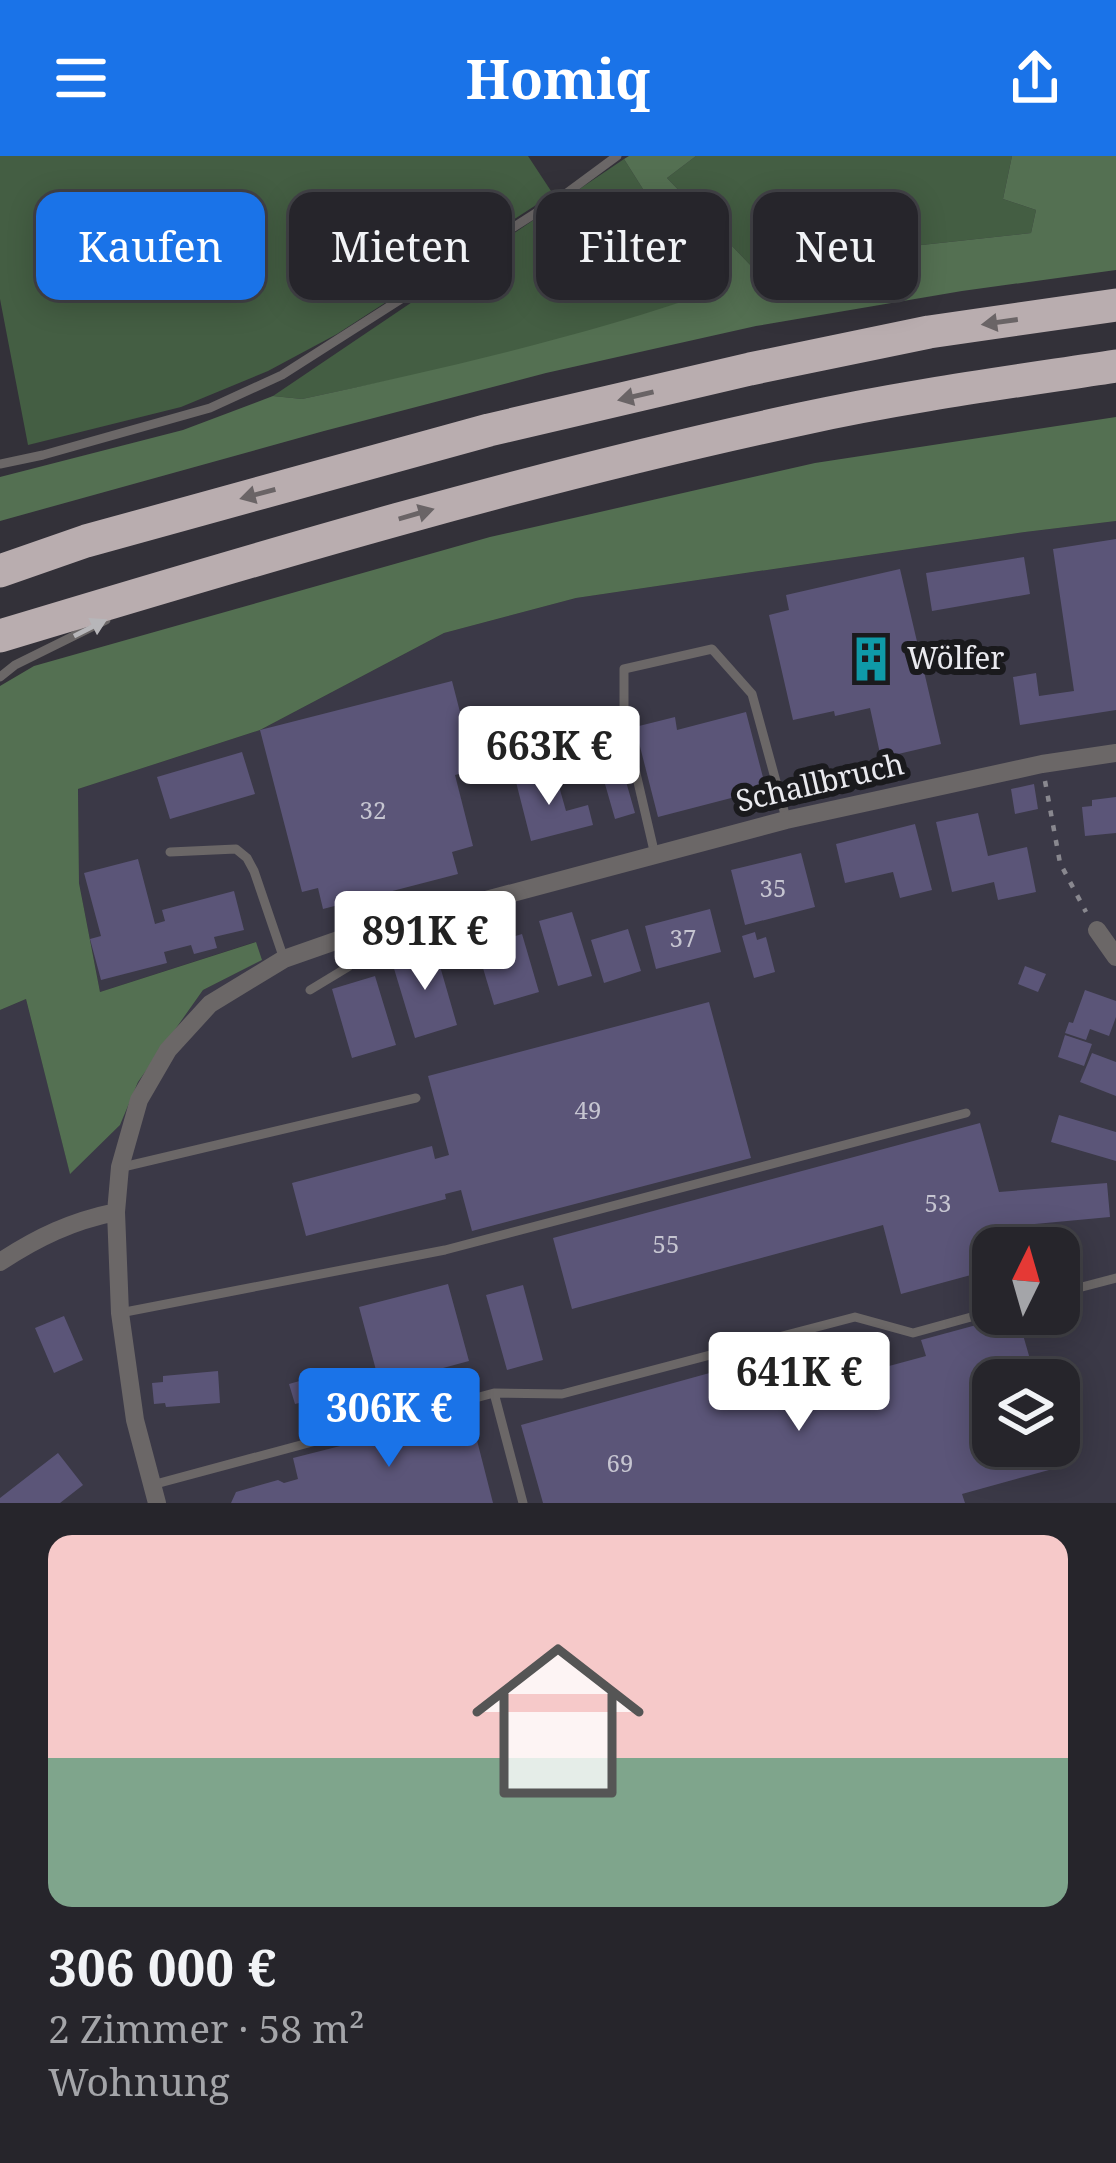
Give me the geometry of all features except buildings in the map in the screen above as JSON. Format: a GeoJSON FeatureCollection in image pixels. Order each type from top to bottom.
{"type":"FeatureCollection","features":[{"type":"Feature","properties":{"kind":"highway"},"geometry":{"type":"LineString","coordinates":[[11,560],[489,430],[750,369],[929,332],[1116,305]]}},
{"type":"Feature","properties":{"kind":"highway"},"geometry":{"type":"LineString","coordinates":[[0,636],[506,488],[804,418],[1116,366]]}},
{"type":"Feature","properties":{"kind":"street","name":"Schallbruch"},"geometry":{"type":"LineString","coordinates":[[154,1494],[135,1420],[120,1312],[116,1212],[120,1167],[139,1100],[168,1050],[210,1004],[284,959],[344,938],[786,820],[1042,764],[1116,754]]}},
{"type":"Feature","properties":{"kind":"street"},"geometry":{"type":"LineString","coordinates":[[1097,930],[1116,957]]}},
{"type":"Feature","properties":{"kind":"street"},"geometry":{"type":"LineString","coordinates":[[0,1262],[38,1237],[80,1219],[116,1212]]}},
{"type":"Feature","properties":{"kind":"lane"},"geometry":{"type":"LineString","coordinates":[[0,464],[210,408],[283,375],[617,156]]}},
{"type":"Feature","properties":{"kind":"lane"},"geometry":{"type":"LineString","coordinates":[[126,610],[182,581]]}},
{"type":"Feature","properties":{"kind":"lane"},"geometry":{"type":"LineString","coordinates":[[0,677],[108,619]]}},
{"type":"Feature","properties":{"kind":"lane"},"geometry":{"type":"LineString","coordinates":[[655,855],[625,722],[624,669],[712,649],[752,694],[786,820]]}},
{"type":"Feature","properties":{"kind":"lane"},"geometry":{"type":"LineString","coordinates":[[170,852],[236,849],[247,858],[284,959]]}},
{"type":"Feature","properties":{"kind":"lane"},"geometry":{"type":"LineString","coordinates":[[310,990],[348,967],[344,938]]}},
{"type":"Feature","properties":{"kind":"lane"},"geometry":{"type":"LineString","coordinates":[[120,1167],[416,1098]]}},
{"type":"Feature","properties":{"kind":"lane"},"geometry":{"type":"LineString","coordinates":[[120,1312],[445,1250],[966,1113]]}},
{"type":"Feature","properties":{"kind":"lane"},"geometry":{"type":"LineString","coordinates":[[1080,1288],[1116,1278]]}},
{"type":"Feature","properties":{"kind":"lane","name":"Schallbruch"},"geometry":{"type":"LineString","coordinates":[[154,1494],[494,1393],[562,1394],[855,1318],[913,1333],[972,1317]]}},
{"type":"Feature","properties":{"kind":"lane"},"geometry":{"type":"LineString","coordinates":[[494,1393],[523,1503]]}},
{"type":"Feature","properties":{"kind":"path"},"geometry":{"type":"LineString","coordinates":[[1042,764],[1060,862],[1097,930]]}},
{"type":"Feature","properties":{"kind":"shaded area"},"geometry":{"type":"Polygon","coordinates":[[[1116,521],[1116,1503],[0,1503],[0,1010],[26,999],[70,1173],[120,1125],[138,1082],[203,990],[261,960],[255,942],[100,992],[79,883],[78,789],[260,730],[444,633],[576,598],[1116,521]]]}},
{"type":"Feature","properties":{"kind":"green space"},"geometry":{"type":"Polygon","coordinates":[[[0,156],[528,156],[552,192],[536,192],[536,205],[512,221],[512,192],[289,192],[289,300],[389,300],[268,371],[181,407],[28,445],[0,299],[0,156]]]}},
{"type":"Feature","properties":{"kind":"green space"},"geometry":{"type":"Polygon","coordinates":[[[696,156],[1012,156],[1003,199],[1036,210],[1031,233],[918,245],[918,192],[753,192],[753,268],[729,243],[729,192],[680,192],[667,178],[696,156]]]}},
{"type":"Feature","properties":{"kind":"green space"},"geometry":{"type":"Polygon","coordinates":[[[696,156],[667,178],[680,192],[645,192],[624,159],[696,156]]]}},
{"type":"Feature","properties":{"kind":"green space"},"geometry":{"type":"Polygon","coordinates":[[[1012,156],[1116,156],[1116,270],[918,298],[918,245],[1031,233],[1036,210],[1003,199],[1012,156]]]}},
{"type":"Feature","properties":{"kind":"green space"},"geometry":{"type":"Polygon","coordinates":[[[624,159],[645,192],[575,192],[624,159]]]}},
{"type":"Feature","properties":{"kind":"green space"},"geometry":{"type":"Polygon","coordinates":[[[536,218],[536,300],[688,300],[472,363],[302,399],[273,396],[415,300],[512,300],[512,235],[536,218]]]}},
{"type":"Feature","properties":{"kind":"green space"},"geometry":{"type":"Polygon","coordinates":[[[729,243],[753,268],[753,300],[909,300],[756,326],[546,373],[0,521],[0,477],[183,430],[273,396],[302,399],[618,322],[685,300],[729,300],[729,243]]]}},
{"type":"Feature","properties":{"kind":"green space"},"geometry":{"type":"Polygon","coordinates":[[[1116,417],[1116,521],[576,598],[444,633],[260,730],[78,789],[79,883],[100,992],[256,942],[262,960],[203,990],[138,1082],[120,1125],[70,1174],[26,999],[0,1010],[0,686],[34,666],[490,537],[815,463],[1116,417]]]}},
{"type":"Feature","properties":{"kind":"place","name":"Wölfer"},"geometry":{"type":"Point","coordinates":[871,659]}}]}
